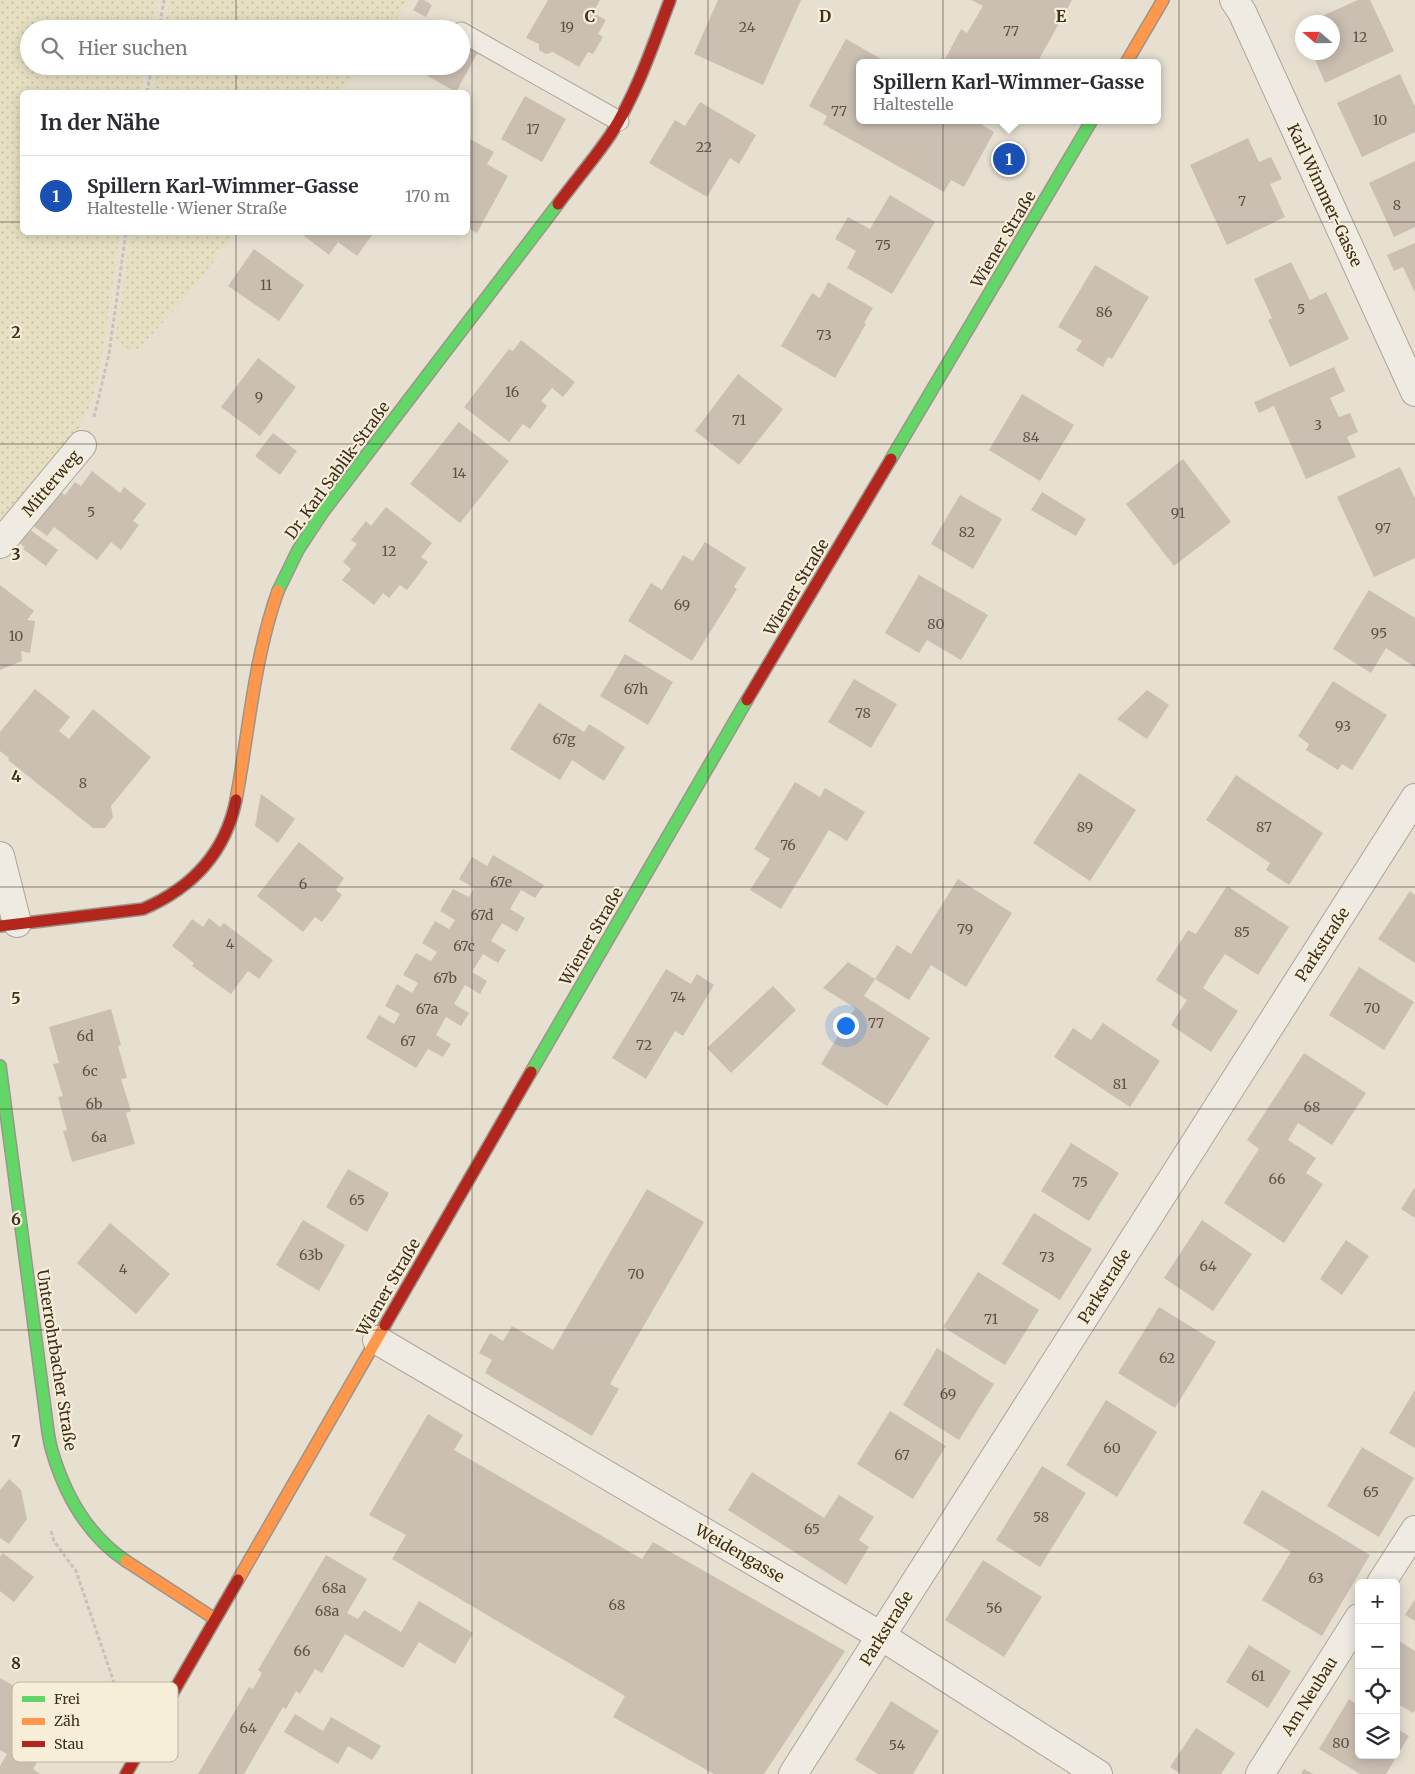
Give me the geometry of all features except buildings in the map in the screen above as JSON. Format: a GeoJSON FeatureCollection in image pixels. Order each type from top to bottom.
{"type":"FeatureCollection","features":[{"type":"Feature","properties":{"kind":"main road","name":"Dr. Karl Sablik-Straße"},"geometry":{"type":"LineString","coordinates":[[9,924],[143,909],[158,903],[186,884],[214,857],[225,836],[236,799],[270,619],[286,575],[305,537],[603,146],[626,108],[642,73],[670,0]]}},
{"type":"Feature","properties":{"kind":"main road"},"geometry":{"type":"LineString","coordinates":[[1128,59],[1163,0]]}},
{"type":"Feature","properties":{"kind":"main road","name":"Wiener Straße"},"geometry":{"type":"LineString","coordinates":[[178,1683],[696,786],[1090,124]]}},
{"type":"Feature","properties":{"kind":"main road","name":"Unterrohrbacher Straße"},"geometry":{"type":"LineString","coordinates":[[0,1066],[45,1409],[52,1450],[67,1492],[89,1529],[120,1557],[215,1619]]}},
{"type":"Feature","properties":{"kind":"main road","name":"Wiener Straße"},"geometry":{"type":"LineString","coordinates":[[126,1774],[133,1762]]}},
{"type":"Feature","properties":{"kind":"street","name":"Karl Wimmer-Gasse"},"geometry":{"type":"LineString","coordinates":[[1234,0],[1242,12],[1415,392]]}},
{"type":"Feature","properties":{"kind":"street","name":"Mitterweg"},"geometry":{"type":"LineString","coordinates":[[0,544],[82,445]]}},
{"type":"Feature","properties":{"kind":"street","name":"Parkstraße"},"geometry":{"type":"LineString","coordinates":[[793,1774],[1415,798]]}},
{"type":"Feature","properties":{"kind":"street"},"geometry":{"type":"LineString","coordinates":[[0,856],[9,924]]}},
{"type":"Feature","properties":{"kind":"street","name":"Weidengasse"},"geometry":{"type":"LineString","coordinates":[[377,1340],[881,1636],[1098,1774]]}},
{"type":"Feature","properties":{"kind":"street"},"geometry":{"type":"LineString","coordinates":[[1384,1579],[1415,1530]]}},
{"type":"Feature","properties":{"kind":"street","name":"Am Neubau"},"geometry":{"type":"LineString","coordinates":[[1260,1774],[1355,1624]]}},
{"type":"Feature","properties":{"kind":"lane"},"geometry":{"type":"LineString","coordinates":[[470,37],[618,121]]}},
{"type":"Feature","properties":{"kind":"path"},"geometry":{"type":"LineString","coordinates":[[161,20],[164,0]]}},
{"type":"Feature","properties":{"kind":"path"},"geometry":{"type":"LineString","coordinates":[[147,90],[150,75]]}},
{"type":"Feature","properties":{"kind":"path"},"geometry":{"type":"LineString","coordinates":[[82,445],[92,423],[102,388],[126,235]]}},
{"type":"Feature","properties":{"kind":"shaded area"},"geometry":{"type":"Polygon","coordinates":[[[0,0],[158,0],[155,20],[20,20],[20,75],[144,75],[141,90],[20,90],[20,235],[120,235],[101,362],[97,384],[89,407],[78,429],[63,449],[0,525],[0,0]]]}},
{"type":"Feature","properties":{"kind":"shaded area"},"geometry":{"type":"Polygon","coordinates":[[[170,0],[411,0],[396,20],[166,20],[170,0]]]}},
{"type":"Feature","properties":{"kind":"shaded area"},"geometry":{"type":"Polygon","coordinates":[[[155,75],[354,75],[343,90],[152,90],[155,75]]]}},
{"type":"Feature","properties":{"kind":"shaded area"},"geometry":{"type":"Polygon","coordinates":[[[131,235],[233,235],[192,290],[136,352],[115,343],[131,235]]]}},
{"type":"Feature","properties":{"kind":"traffic: fast"},"geometry":{"type":"LineString","coordinates":[[891,459],[1090,124]]}},
{"type":"Feature","properties":{"kind":"traffic: fast"},"geometry":{"type":"LineString","coordinates":[[278,591],[298,550],[323,512],[558,204]]}},
{"type":"Feature","properties":{"kind":"traffic: fast"},"geometry":{"type":"LineString","coordinates":[[531,1072],[747,700]]}},
{"type":"Feature","properties":{"kind":"traffic: fast"},"geometry":{"type":"LineString","coordinates":[[0,1066],[51,1446],[57,1467],[79,1513],[100,1539],[126,1561]]}},
{"type":"Feature","properties":{"kind":"traffic: slow"},"geometry":{"type":"LineString","coordinates":[[1128,59],[1163,0]]}},
{"type":"Feature","properties":{"kind":"traffic: slow"},"geometry":{"type":"LineString","coordinates":[[236,800],[263,642],[278,591]]}},
{"type":"Feature","properties":{"kind":"traffic: slow"},"geometry":{"type":"LineString","coordinates":[[238,1580],[385,1325]]}},
{"type":"Feature","properties":{"kind":"traffic: slow"},"geometry":{"type":"LineString","coordinates":[[126,1561],[215,1619]]}},
{"type":"Feature","properties":{"kind":"traffic: jam"},"geometry":{"type":"LineString","coordinates":[[558,204],[605,143],[629,102],[670,0]]}},
{"type":"Feature","properties":{"kind":"traffic: jam"},"geometry":{"type":"LineString","coordinates":[[747,700],[891,459]]}},
{"type":"Feature","properties":{"kind":"traffic: jam"},"geometry":{"type":"LineString","coordinates":[[0,926],[143,909],[161,901],[191,880],[215,853],[224,837],[236,800]]}},
{"type":"Feature","properties":{"kind":"traffic: jam"},"geometry":{"type":"LineString","coordinates":[[385,1325],[531,1072]]}},
{"type":"Feature","properties":{"kind":"traffic: jam"},"geometry":{"type":"LineString","coordinates":[[178,1684],[238,1580]]}},
{"type":"Feature","properties":{"kind":"traffic: jam"},"geometry":{"type":"LineString","coordinates":[[126,1774],[133,1762]]}},
{"type":"Feature","properties":{"kind":"place","name":"Spillern Karl-Wimmer-Gasse"},"geometry":{"type":"Point","coordinates":[1009,159]}}]}
